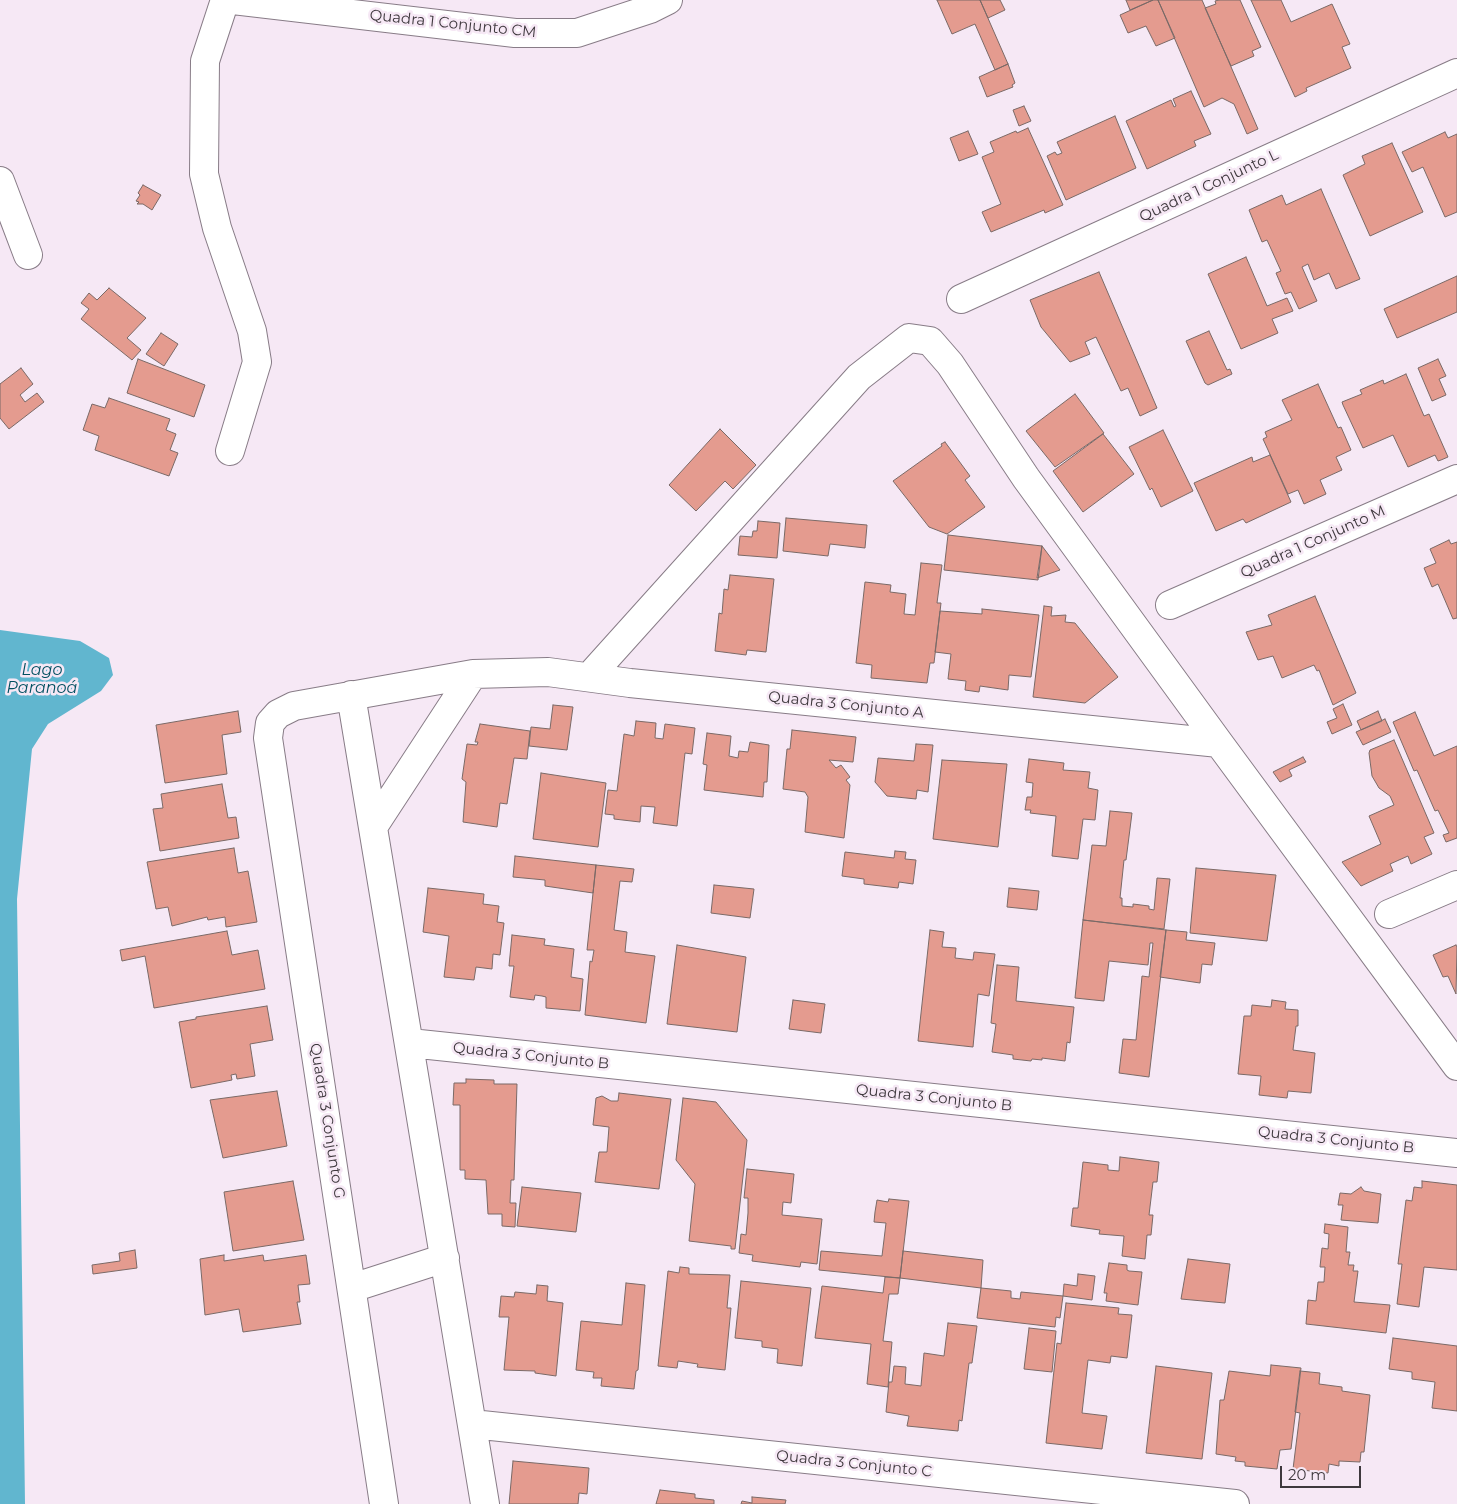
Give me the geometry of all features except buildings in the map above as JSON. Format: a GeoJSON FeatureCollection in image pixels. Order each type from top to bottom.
{"type":"FeatureCollection","features":[{"type":"Feature","properties":{"kind":"street"},"geometry":{"type":"LineString","coordinates":[[225,0],[206,61],[204,174],[217,228],[252,331],[257,362],[230,451]]}},
{"type":"Feature","properties":{"kind":"street","name":"Quadra 1 Conjunto CM"},"geometry":{"type":"LineString","coordinates":[[233,0],[515,33],[577,33],[650,9],[668,0]]}},
{"type":"Feature","properties":{"kind":"street","name":"Quadra 1 Conjunto L"},"geometry":{"type":"LineString","coordinates":[[961,299],[1457,73]]}},
{"type":"Feature","properties":{"kind":"street"},"geometry":{"type":"LineString","coordinates":[[0,181],[28,255]]}},
{"type":"Feature","properties":{"kind":"street"},"geometry":{"type":"LineString","coordinates":[[589,677],[858,377],[909,338],[930,341],[950,364],[1026,478],[1219,744],[1457,1066]]}},
{"type":"Feature","properties":{"kind":"street","name":"Quadra 1 Conjunto M"},"geometry":{"type":"LineString","coordinates":[[1170,605],[1457,479]]}},
{"type":"Feature","properties":{"kind":"street","name":"Quadra 3 Conjunto A"},"geometry":{"type":"LineString","coordinates":[[268,738],[270,723],[278,714],[294,706],[473,674],[548,672],[1219,744]]}},
{"type":"Feature","properties":{"kind":"street"},"geometry":{"type":"LineString","coordinates":[[373,827],[473,674]]}},
{"type":"Feature","properties":{"kind":"street"},"geometry":{"type":"LineString","coordinates":[[351,695],[410,1043],[484,1504]]}},
{"type":"Feature","properties":{"kind":"street","name":"Quadra 3 Conjunto G"},"geometry":{"type":"LineString","coordinates":[[268,738],[384,1504]]}},
{"type":"Feature","properties":{"kind":"street"},"geometry":{"type":"LineString","coordinates":[[1389,914],[1457,884]]}},
{"type":"Feature","properties":{"kind":"street","name":"Quadra 3 Conjunto B"},"geometry":{"type":"LineString","coordinates":[[410,1043],[1457,1153]]}},
{"type":"Feature","properties":{"kind":"street"},"geometry":{"type":"LineString","coordinates":[[352,1288],[445,1258]]}},
{"type":"Feature","properties":{"kind":"street","name":"Quadra 3 Conjunto C"},"geometry":{"type":"LineString","coordinates":[[472,1424],[1235,1504]]}},
{"type":"Feature","properties":{"kind":"water","name":"Lago Paranoá"},"geometry":{"type":"Polygon","coordinates":[[[0,630],[80,641],[109,658],[113,675],[101,691],[48,724],[32,749],[17,899],[25,1504],[0,1504],[0,630]]]}}]}
